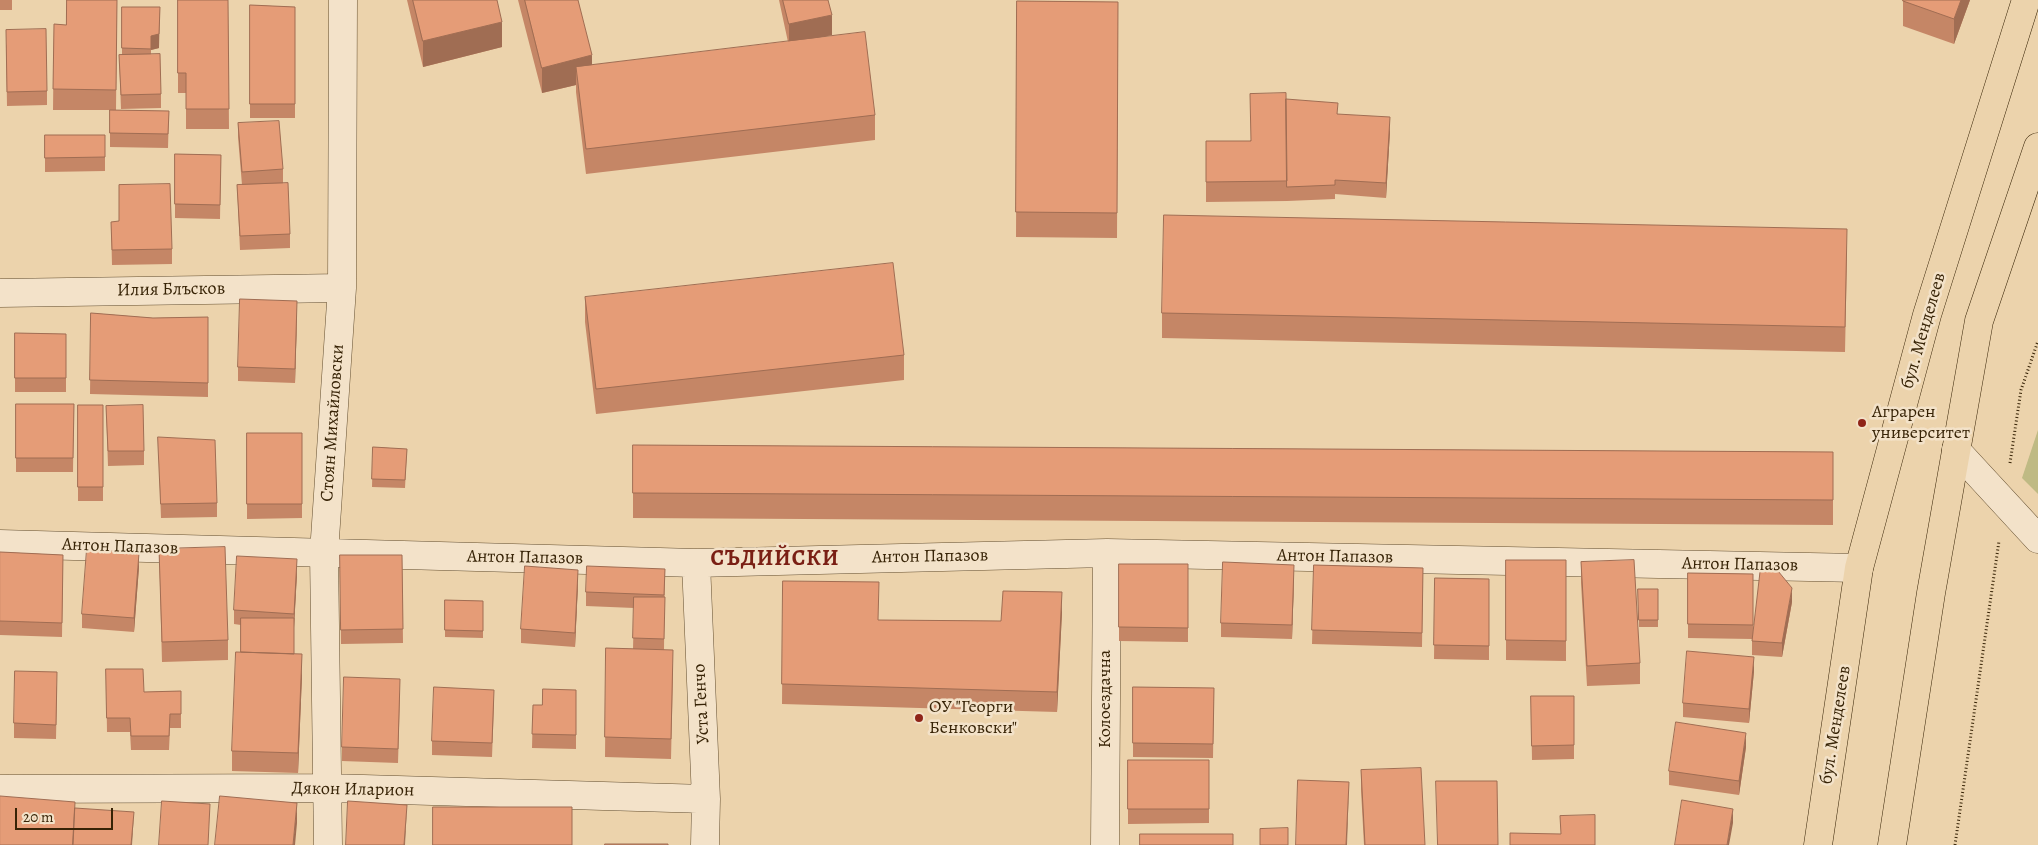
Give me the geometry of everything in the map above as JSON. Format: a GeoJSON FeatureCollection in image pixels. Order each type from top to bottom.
{"type":"FeatureCollection","features":[{"type":"Feature","properties":{"kind":"main road","name":"бул. Менделеев"},"geometry":{"type":"LineString","coordinates":[[1818,845],[1860,568],[1927,315],[2026,0]]}},
{"type":"Feature","properties":{"kind":"main road"},"geometry":{"type":"LineString","coordinates":[[1892,845],[1931,593],[1979,322],[2038,147]]}},
{"type":"Feature","properties":{"kind":"street","name":"Стоян Михайловски"},"geometry":{"type":"LineString","coordinates":[[328,845],[329,788],[324,553],[342,288],[343,0]]}},
{"type":"Feature","properties":{"kind":"street","name":"Илия Блъсков"},"geometry":{"type":"LineString","coordinates":[[0,293],[342,288]]}},
{"type":"Feature","properties":{"kind":"street"},"geometry":{"type":"LineString","coordinates":[[1956,450],[2038,539]]}},
{"type":"Feature","properties":{"kind":"street","name":"Антон Папазов"},"geometry":{"type":"LineString","coordinates":[[0,544],[696,563],[1107,553],[1860,568]]}},
{"type":"Feature","properties":{"kind":"street","name":"Колоездачна"},"geometry":{"type":"LineString","coordinates":[[1104,845],[1107,553]]}},
{"type":"Feature","properties":{"kind":"street","name":"Уста Генчо"},"geometry":{"type":"LineString","coordinates":[[696,563],[706,799],[706,845]]}},
{"type":"Feature","properties":{"kind":"street","name":"Дякон Иларион"},"geometry":{"type":"LineString","coordinates":[[0,789],[329,788],[706,799]]}},
{"type":"Feature","properties":{"kind":"path"},"geometry":{"type":"LineString","coordinates":[[1956,845],[2021,390],[2038,341]]}},
{"type":"Feature","properties":{"kind":"shaded area"},"geometry":{"type":"Polygon","coordinates":[[[2038,430],[2038,494],[2022,478],[2038,430]]]}},
{"type":"Feature","properties":{"kind":"building"},"geometry":{"type":"Polygon","coordinates":[[[67,0],[117,0],[116,90],[53,89],[54,24],[66,25],[67,0]]]}},
{"type":"Feature","properties":{"kind":"building"},"geometry":{"type":"Polygon","coordinates":[[[178,0],[228,0],[229,109],[186,109],[186,73],[178,73],[178,0]]]}},
{"type":"Feature","properties":{"kind":"building"},"geometry":{"type":"Polygon","coordinates":[[[413,0],[497,0],[502,22],[423,41],[413,0]]]}},
{"type":"Feature","properties":{"kind":"building"},"geometry":{"type":"Polygon","coordinates":[[[525,0],[578,0],[592,55],[542,68],[525,0]]]}},
{"type":"Feature","properties":{"kind":"building"},"geometry":{"type":"Polygon","coordinates":[[[783,0],[828,0],[832,15],[789,24],[783,0]]]}},
{"type":"Feature","properties":{"kind":"building"},"geometry":{"type":"Polygon","coordinates":[[[1903,0],[1961,0],[1954,19],[1903,0]]]}},
{"type":"Feature","properties":{"kind":"building"},"geometry":{"type":"Polygon","coordinates":[[[1017,1],[1118,2],[1117,213],[1016,212],[1017,1]]]}},
{"type":"Feature","properties":{"kind":"building"},"geometry":{"type":"Polygon","coordinates":[[[250,5],[295,7],[295,104],[250,104],[250,5]]]}},
{"type":"Feature","properties":{"kind":"building"},"geometry":{"type":"Polygon","coordinates":[[[122,7],[160,7],[159,34],[151,36],[151,49],[122,48],[122,7]]]}},
{"type":"Feature","properties":{"kind":"building"},"geometry":{"type":"Polygon","coordinates":[[[46,29],[47,91],[7,92],[6,30],[46,29]]]}},
{"type":"Feature","properties":{"kind":"building"},"geometry":{"type":"Polygon","coordinates":[[[865,32],[875,115],[586,149],[576,67],[865,32]]]}},
{"type":"Feature","properties":{"kind":"building"},"geometry":{"type":"Polygon","coordinates":[[[160,54],[161,94],[121,95],[119,55],[160,54]]]}},
{"type":"Feature","properties":{"kind":"building"},"geometry":{"type":"Polygon","coordinates":[[[1286,93],[1287,181],[1206,182],[1206,141],[1251,141],[1250,94],[1286,93]]]}},
{"type":"Feature","properties":{"kind":"building"},"geometry":{"type":"Polygon","coordinates":[[[1286,99],[1338,103],[1337,114],[1390,117],[1386,183],[1335,180],[1335,185],[1287,187],[1286,99]]]}},
{"type":"Feature","properties":{"kind":"building"},"geometry":{"type":"Polygon","coordinates":[[[110,110],[169,111],[168,134],[110,133],[110,110]]]}},
{"type":"Feature","properties":{"kind":"building"},"geometry":{"type":"Polygon","coordinates":[[[279,121],[283,169],[242,172],[238,123],[279,121]]]}},
{"type":"Feature","properties":{"kind":"building"},"geometry":{"type":"Polygon","coordinates":[[[45,135],[105,135],[105,157],[45,158],[45,135]]]}},
{"type":"Feature","properties":{"kind":"building"},"geometry":{"type":"Polygon","coordinates":[[[175,154],[221,155],[220,205],[175,204],[175,154]]]}},
{"type":"Feature","properties":{"kind":"building"},"geometry":{"type":"Polygon","coordinates":[[[288,183],[290,234],[240,236],[237,185],[288,183]]]}},
{"type":"Feature","properties":{"kind":"building"},"geometry":{"type":"Polygon","coordinates":[[[170,184],[172,249],[112,250],[111,222],[119,221],[119,185],[170,184]]]}},
{"type":"Feature","properties":{"kind":"building"},"geometry":{"type":"Polygon","coordinates":[[[1164,215],[1847,229],[1845,327],[1162,313],[1164,215]]]}},
{"type":"Feature","properties":{"kind":"building"},"geometry":{"type":"Polygon","coordinates":[[[893,263],[904,355],[596,389],[585,297],[893,263]]]}},
{"type":"Feature","properties":{"kind":"building"},"geometry":{"type":"Polygon","coordinates":[[[240,299],[297,301],[295,369],[238,367],[240,299]]]}},
{"type":"Feature","properties":{"kind":"building"},"geometry":{"type":"Polygon","coordinates":[[[91,313],[153,318],[208,317],[208,383],[90,380],[91,313]]]}},
{"type":"Feature","properties":{"kind":"building"},"geometry":{"type":"Polygon","coordinates":[[[15,333],[66,334],[66,378],[15,378],[15,333]]]}},
{"type":"Feature","properties":{"kind":"building"},"geometry":{"type":"Polygon","coordinates":[[[16,404],[74,404],[73,458],[16,458],[16,404]]]}},
{"type":"Feature","properties":{"kind":"building"},"geometry":{"type":"Polygon","coordinates":[[[78,405],[103,405],[103,487],[78,487],[78,405]]]}},
{"type":"Feature","properties":{"kind":"building"},"geometry":{"type":"Polygon","coordinates":[[[143,405],[144,451],[108,451],[106,406],[143,405]]]}},
{"type":"Feature","properties":{"kind":"building"},"geometry":{"type":"Polygon","coordinates":[[[247,433],[302,433],[302,504],[247,504],[247,433]]]}},
{"type":"Feature","properties":{"kind":"building"},"geometry":{"type":"Polygon","coordinates":[[[158,437],[215,440],[217,503],[161,504],[158,437]]]}},
{"type":"Feature","properties":{"kind":"building"},"geometry":{"type":"Polygon","coordinates":[[[633,445],[1833,452],[1833,500],[633,493],[633,445]]]}},
{"type":"Feature","properties":{"kind":"building"},"geometry":{"type":"Polygon","coordinates":[[[373,447],[407,449],[405,480],[372,479],[373,447]]]}},
{"type":"Feature","properties":{"kind":"building"},"geometry":{"type":"Polygon","coordinates":[[[225,547],[228,640],[162,642],[159,549],[225,547]]]}},
{"type":"Feature","properties":{"kind":"building"},"geometry":{"type":"Polygon","coordinates":[[[87,549],[139,553],[134,618],[82,614],[87,549]]]}},
{"type":"Feature","properties":{"kind":"building"},"geometry":{"type":"Polygon","coordinates":[[[0,552],[63,555],[62,623],[0,621],[0,552]]]}},
{"type":"Feature","properties":{"kind":"building"},"geometry":{"type":"Polygon","coordinates":[[[340,555],[402,555],[403,629],[341,630],[340,555]]]}},
{"type":"Feature","properties":{"kind":"building"},"geometry":{"type":"Polygon","coordinates":[[[237,556],[297,559],[294,614],[234,610],[237,556]]]}},
{"type":"Feature","properties":{"kind":"building"},"geometry":{"type":"Polygon","coordinates":[[[1506,560],[1566,560],[1566,641],[1506,640],[1506,560]]]}},
{"type":"Feature","properties":{"kind":"building"},"geometry":{"type":"Polygon","coordinates":[[[1634,560],[1640,663],[1587,666],[1581,562],[1634,560]]]}},
{"type":"Feature","properties":{"kind":"building"},"geometry":{"type":"Polygon","coordinates":[[[1223,562],[1294,565],[1292,625],[1221,623],[1223,562]]]}},
{"type":"Feature","properties":{"kind":"building"},"geometry":{"type":"Polygon","coordinates":[[[1119,564],[1188,564],[1188,628],[1119,627],[1119,564]]]}},
{"type":"Feature","properties":{"kind":"building"},"geometry":{"type":"Polygon","coordinates":[[[1314,565],[1423,568],[1422,633],[1312,630],[1314,565]]]}},
{"type":"Feature","properties":{"kind":"building"},"geometry":{"type":"Polygon","coordinates":[[[525,566],[578,570],[575,633],[521,629],[525,566]]]}},
{"type":"Feature","properties":{"kind":"building"},"geometry":{"type":"Polygon","coordinates":[[[587,566],[665,569],[664,595],[586,592],[587,566]]]}},
{"type":"Feature","properties":{"kind":"building"},"geometry":{"type":"Polygon","coordinates":[[[1778,571],[1792,588],[1782,643],[1752,641],[1760,572],[1778,571]]]}},
{"type":"Feature","properties":{"kind":"building"},"geometry":{"type":"Polygon","coordinates":[[[1688,573],[1753,574],[1753,625],[1688,624],[1688,573]]]}},
{"type":"Feature","properties":{"kind":"building"},"geometry":{"type":"Polygon","coordinates":[[[1435,578],[1489,579],[1489,646],[1434,645],[1435,578]]]}},
{"type":"Feature","properties":{"kind":"building"},"geometry":{"type":"Polygon","coordinates":[[[783,581],[879,582],[878,620],[1001,621],[1003,591],[1062,592],[1057,692],[782,684],[783,581]]]}},
{"type":"Feature","properties":{"kind":"building"},"geometry":{"type":"Polygon","coordinates":[[[1638,589],[1658,589],[1658,620],[1639,620],[1638,589]]]}},
{"type":"Feature","properties":{"kind":"building"},"geometry":{"type":"Polygon","coordinates":[[[634,597],[665,597],[664,639],[633,638],[634,597]]]}},
{"type":"Feature","properties":{"kind":"building"},"geometry":{"type":"Polygon","coordinates":[[[445,600],[483,601],[483,631],[445,630],[445,600]]]}},
{"type":"Feature","properties":{"kind":"building"},"geometry":{"type":"Polygon","coordinates":[[[241,618],[294,618],[294,654],[241,652],[241,618]]]}},
{"type":"Feature","properties":{"kind":"building"},"geometry":{"type":"Polygon","coordinates":[[[606,648],[673,650],[671,739],[605,737],[606,648]]]}},
{"type":"Feature","properties":{"kind":"building"},"geometry":{"type":"Polygon","coordinates":[[[1687,651],[1754,657],[1749,709],[1683,703],[1687,651]]]}},
{"type":"Feature","properties":{"kind":"building"},"geometry":{"type":"Polygon","coordinates":[[[236,652],[302,654],[298,753],[232,751],[236,652]]]}},
{"type":"Feature","properties":{"kind":"building"},"geometry":{"type":"Polygon","coordinates":[[[106,669],[143,669],[144,692],[181,691],[181,714],[170,714],[169,736],[131,736],[130,718],[107,718],[106,669]]]}},
{"type":"Feature","properties":{"kind":"building"},"geometry":{"type":"Polygon","coordinates":[[[15,671],[57,672],[56,725],[14,723],[15,671]]]}},
{"type":"Feature","properties":{"kind":"building"},"geometry":{"type":"Polygon","coordinates":[[[344,677],[400,679],[398,749],[342,747],[344,677]]]}},
{"type":"Feature","properties":{"kind":"building"},"geometry":{"type":"Polygon","coordinates":[[[434,687],[494,690],[492,743],[432,741],[434,687]]]}},
{"type":"Feature","properties":{"kind":"building"},"geometry":{"type":"Polygon","coordinates":[[[1133,687],[1214,688],[1213,744],[1133,743],[1133,687]]]}},
{"type":"Feature","properties":{"kind":"building"},"geometry":{"type":"Polygon","coordinates":[[[543,689],[576,690],[576,735],[532,734],[533,705],[542,705],[543,689]]]}},
{"type":"Feature","properties":{"kind":"building"},"geometry":{"type":"Polygon","coordinates":[[[1531,696],[1574,696],[1574,745],[1532,746],[1531,696]]]}},
{"type":"Feature","properties":{"kind":"building"},"geometry":{"type":"Polygon","coordinates":[[[1676,722],[1746,733],[1739,781],[1669,771],[1676,722]]]}},
{"type":"Feature","properties":{"kind":"building"},"geometry":{"type":"Polygon","coordinates":[[[1128,760],[1209,760],[1209,809],[1128,809],[1128,760]]]}},
{"type":"Feature","properties":{"kind":"building"},"geometry":{"type":"Polygon","coordinates":[[[1421,768],[1425,845],[1365,845],[1361,770],[1421,768]]]}},
{"type":"Feature","properties":{"kind":"building"},"geometry":{"type":"Polygon","coordinates":[[[1298,780],[1349,782],[1346,845],[1296,845],[1298,780]]]}},
{"type":"Feature","properties":{"kind":"building"},"geometry":{"type":"Polygon","coordinates":[[[1436,781],[1497,781],[1498,845],[1438,845],[1436,781]]]}},
{"type":"Feature","properties":{"kind":"building"},"geometry":{"type":"Polygon","coordinates":[[[0,796],[75,802],[73,845],[0,845],[0,796]]]}},
{"type":"Feature","properties":{"kind":"building"},"geometry":{"type":"Polygon","coordinates":[[[220,796],[297,803],[293,845],[215,845],[220,796]]]}},
{"type":"Feature","properties":{"kind":"building"},"geometry":{"type":"Polygon","coordinates":[[[1682,800],[1733,809],[1727,845],[1675,845],[1682,800]]]}},
{"type":"Feature","properties":{"kind":"building"},"geometry":{"type":"Polygon","coordinates":[[[162,801],[210,804],[208,845],[159,845],[162,801]]]}},
{"type":"Feature","properties":{"kind":"building"},"geometry":{"type":"Polygon","coordinates":[[[348,801],[407,805],[404,845],[346,845],[348,801]]]}},
{"type":"Feature","properties":{"kind":"building"},"geometry":{"type":"Polygon","coordinates":[[[433,807],[572,807],[572,845],[433,845],[433,807]]]}},
{"type":"Feature","properties":{"kind":"building"},"geometry":{"type":"Polygon","coordinates":[[[75,808],[134,812],[131,845],[73,845],[75,808]]]}},
{"type":"Feature","properties":{"kind":"building"},"geometry":{"type":"Polygon","coordinates":[[[1595,815],[1595,845],[1510,845],[1510,833],[1561,834],[1560,816],[1595,815]]]}},
{"type":"Feature","properties":{"kind":"building"},"geometry":{"type":"Polygon","coordinates":[[[1288,828],[1288,845],[1260,845],[1260,829],[1288,828]]]}},
{"type":"Feature","properties":{"kind":"building"},"geometry":{"type":"Polygon","coordinates":[[[1140,834],[1233,834],[1233,845],[1140,845],[1140,834]]]}},
{"type":"Feature","properties":{"kind":"building"},"geometry":{"type":"Polygon","coordinates":[[[668,844],[668,845],[605,845],[668,844]]]}},
{"type":"Feature","properties":{"kind":"place","name":"Аграрен университет"},"geometry":{"type":"Point","coordinates":[1862,423]}},
{"type":"Feature","properties":{"kind":"place","name":"ОУ \"Георги Бенковски\""},"geometry":{"type":"Point","coordinates":[919,718]}},
{"type":"Feature","properties":{"kind":"district","name":"СЪДИЙСКИ"},"geometry":{"type":"Point","coordinates":[775,560]}}]}
